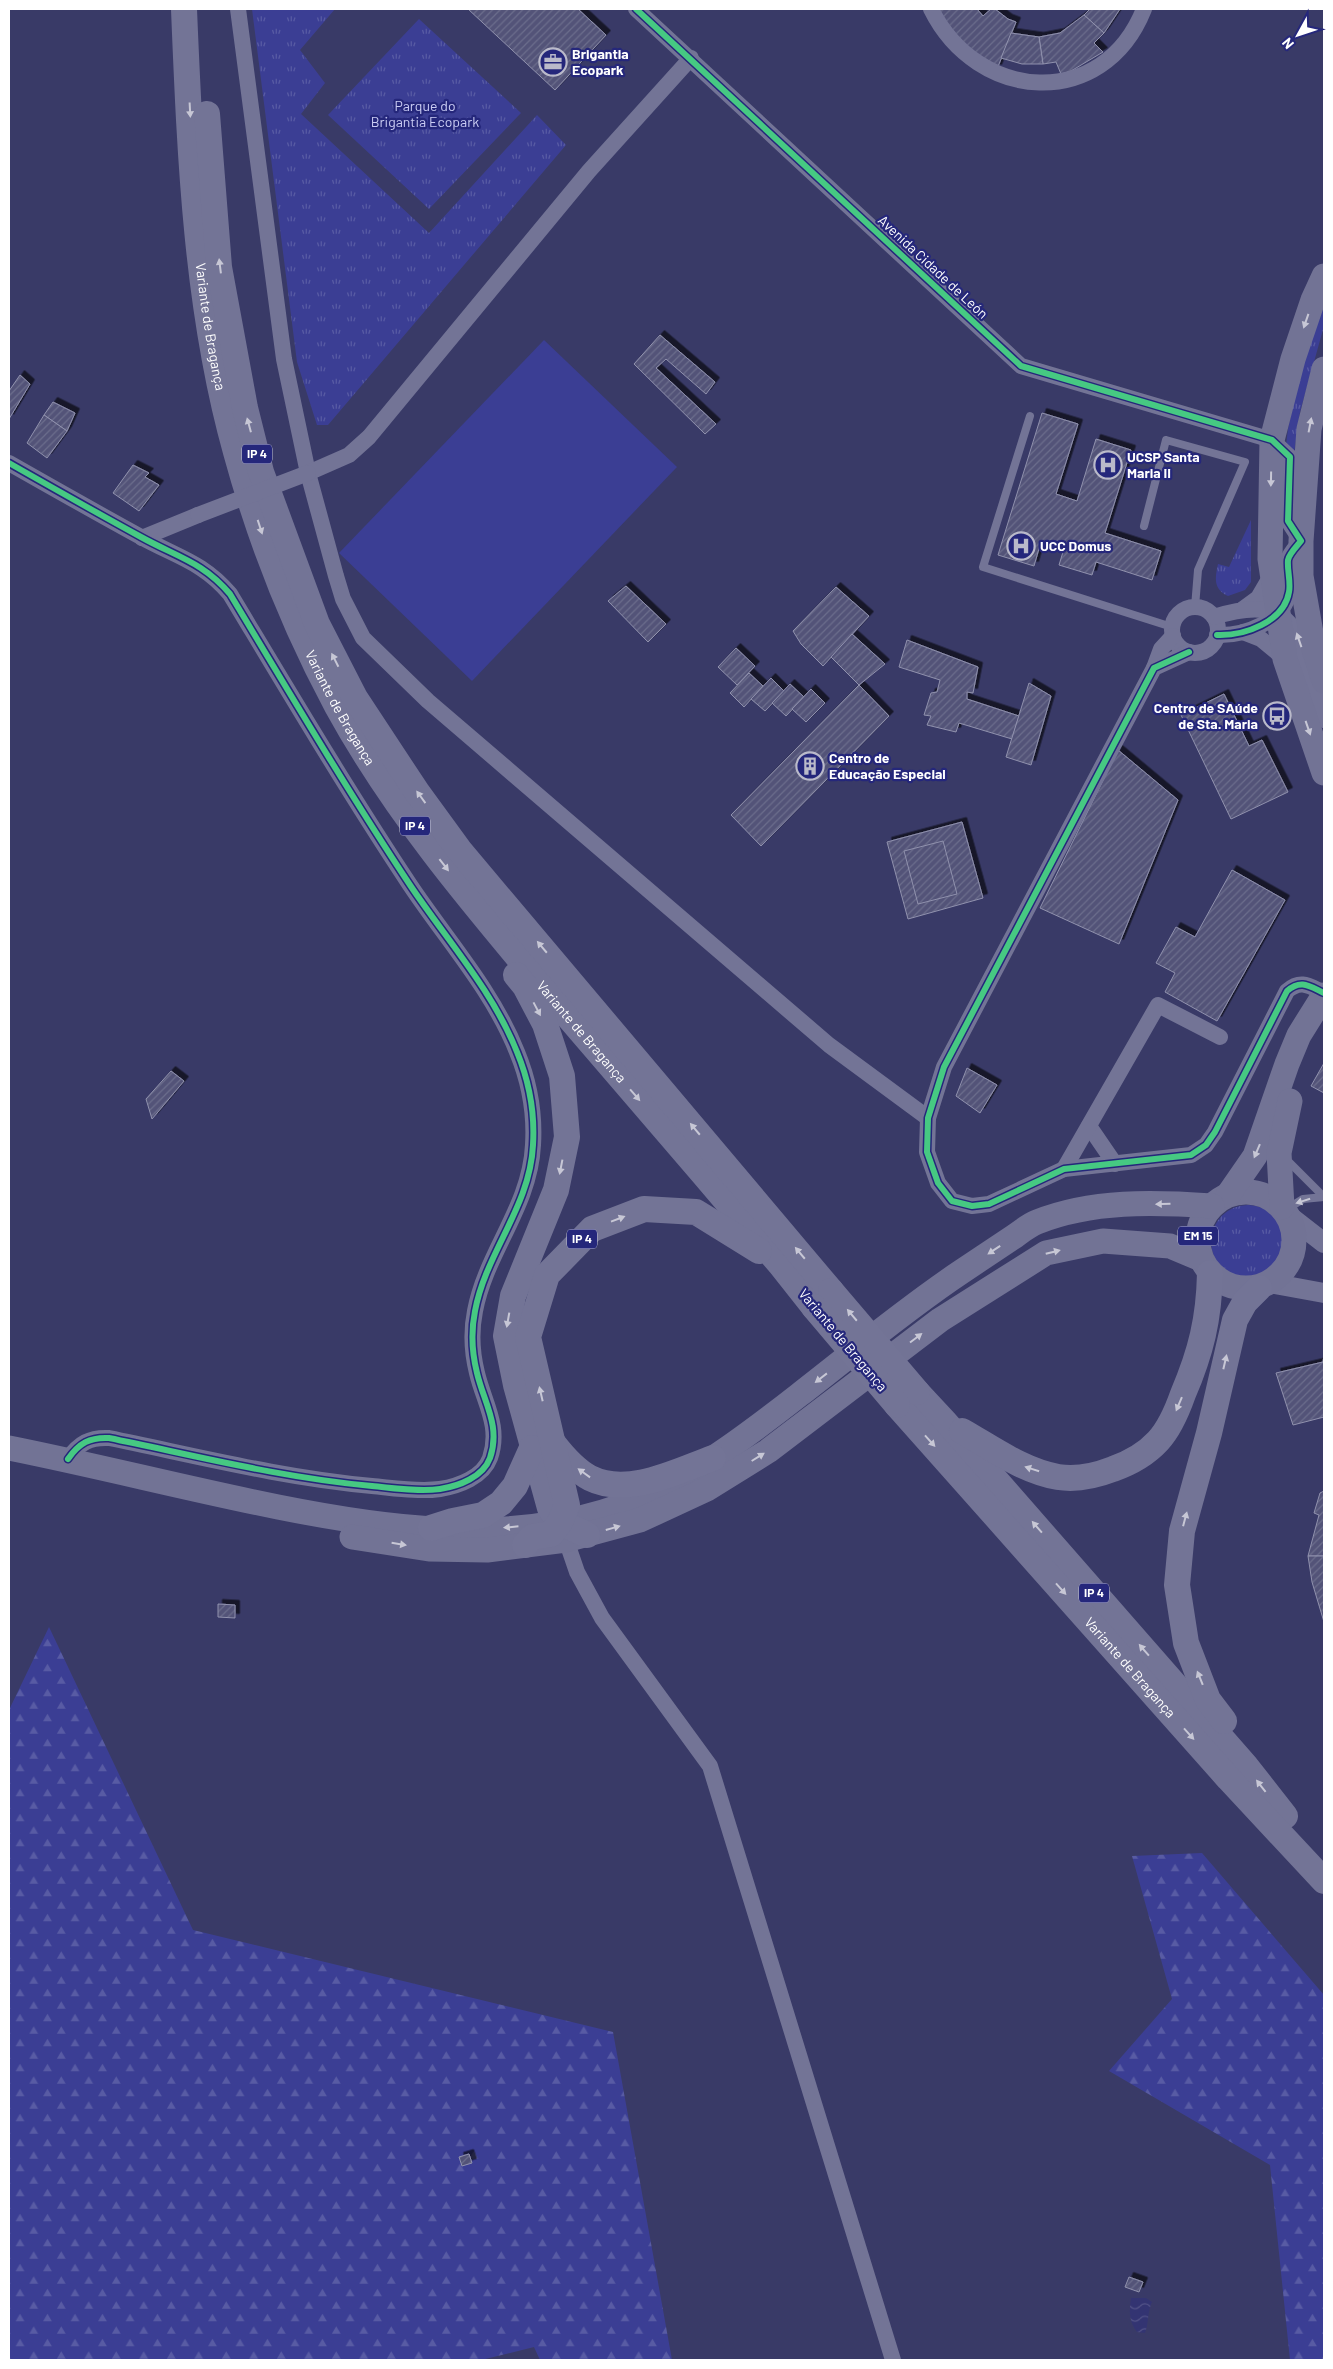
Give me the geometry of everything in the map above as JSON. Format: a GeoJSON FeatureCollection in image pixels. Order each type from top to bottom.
{"type":"FeatureCollection","features":[{"type":"Feature","properties":{"kind":"highway","name":"Variante de Bragança"},"geometry":{"type":"LineString","coordinates":[[184,9],[195,202],[211,342],[236,451],[271,562],[301,633],[339,708],[397,801],[502,938],[780,1264],[823,1299]]}},
{"type":"Feature","properties":{"kind":"highway","name":"Variante de Bragança"},"geometry":{"type":"LineString","coordinates":[[202,9],[204,72],[220,267],[243,398],[261,472],[317,624],[355,698],[417,792],[460,851],[823,1299],[1229,1779],[1324,1881]]}},
{"type":"Feature","properties":{"kind":"highway"},"geometry":{"type":"LineString","coordinates":[[431,1528],[453,1520],[483,1516],[501,1503],[515,1486],[542,1445],[506,1336],[512,1296],[556,1190],[566,1137],[562,1076],[545,1024],[524,986],[500,955],[502,938]]}},
{"type":"Feature","properties":{"kind":"highway","name":"IP 4"},"geometry":{"type":"LineString","coordinates":[[571,1532],[567,1505],[542,1445],[528,1336],[547,1275],[592,1229],[644,1209],[696,1212],[780,1264]]}},
{"type":"Feature","properties":{"kind":"highway"},"geometry":{"type":"LineString","coordinates":[[944,1421],[1025,1467],[1058,1477],[1092,1477],[1129,1463],[1158,1441],[1172,1420],[1199,1357],[1210,1303],[1206,1266]]}},
{"type":"Feature","properties":{"kind":"highway"},"geometry":{"type":"LineString","coordinates":[[1245,1766],[1244,1747],[1208,1700],[1186,1643],[1177,1586],[1182,1531],[1209,1433],[1235,1320],[1245,1302],[1264,1285]]}},
{"type":"Feature","properties":{"kind":"highway","name":"Variante de Bragança"},"geometry":{"type":"LineString","coordinates":[[907,1398],[944,1421],[1245,1766],[1324,1866]]}},
{"type":"Feature","properties":{"kind":"highway","name":"IP 4"},"geometry":{"type":"LineString","coordinates":[[542,1445],[568,1461],[590,1478],[616,1484],[648,1481],[713,1458]]}},
{"type":"Feature","properties":{"kind":"highway"},"geometry":{"type":"LineString","coordinates":[[526,1545],[532,1537],[571,1532]]}},
{"type":"Feature","properties":{"kind":"main road"},"geometry":{"type":"LineString","coordinates":[[1324,276],[1313,300],[1293,359],[1272,440],[1270,559],[1285,660],[1324,773]]}},
{"type":"Feature","properties":{"kind":"main road"},"geometry":{"type":"LineString","coordinates":[[1324,368],[1309,429],[1301,541],[1301,576],[1314,650],[1324,681]]}},
{"type":"Feature","properties":{"kind":"main road","name":"EM 15"},"geometry":{"type":"LineString","coordinates":[[1206,1266],[1198,1245],[1198,1231],[1203,1217],[1220,1200],[1255,1156],[1299,1035],[1324,994]]}},
{"type":"Feature","properties":{"kind":"main road"},"geometry":{"type":"LineString","coordinates":[[1285,1211],[1279,1153],[1285,1118],[1304,1056],[1324,1026]]}},
{"type":"Feature","properties":{"kind":"main road"},"geometry":{"type":"LineString","coordinates":[[9,1448],[68,1460],[192,1490],[354,1522],[431,1528],[571,1532],[640,1520],[707,1489],[768,1451],[940,1320],[1046,1253],[1103,1241],[1170,1246],[1206,1266],[1220,1282],[1232,1287],[1245,1289],[1264,1285],[1282,1273],[1291,1260],[1295,1245],[1294,1229],[1285,1211],[1271,1198],[1257,1193],[1243,1192],[1220,1200],[1177,1204],[1101,1205],[1035,1222],[924,1297],[753,1432],[672,1483],[602,1512],[571,1532]]}},
{"type":"Feature","properties":{"kind":"main road"},"geometry":{"type":"LineString","coordinates":[[68,1460],[190,1500],[351,1536],[429,1549],[487,1550],[526,1545]]}},
{"type":"Feature","properties":{"kind":"street"},"geometry":{"type":"LineString","coordinates":[[238,9],[284,359],[308,473],[343,599],[363,638],[376,653],[428,701],[829,1045],[928,1118]]}},
{"type":"Feature","properties":{"kind":"street","name":"Avenida Cidade de León"},"geometry":{"type":"LineString","coordinates":[[636,9],[1021,366],[1272,440]]}},
{"type":"Feature","properties":{"kind":"street"},"geometry":{"type":"LineString","coordinates":[[931,9],[948,35],[968,58],[990,71],[1010,79],[1037,84],[1056,83],[1074,78],[1101,63],[1128,39],[1144,9]]}},
{"type":"Feature","properties":{"kind":"street"},"geometry":{"type":"LineString","coordinates":[[142,538],[349,455],[369,437],[589,171],[691,58]]}},
{"type":"Feature","properties":{"kind":"street"},"geometry":{"type":"LineString","coordinates":[[1217,635],[1243,632],[1278,614],[1289,593],[1288,559],[1301,541],[1288,521],[1290,457],[1272,440]]}},
{"type":"Feature","properties":{"kind":"street"},"geometry":{"type":"LineString","coordinates":[[9,463],[142,538],[202,566],[230,594],[361,808],[502,1020],[528,1080],[534,1145],[530,1172],[523,1197],[479,1292],[473,1320],[473,1349],[477,1375],[492,1417],[495,1440],[488,1463],[475,1477],[457,1485],[437,1490],[340,1483],[290,1476],[110,1438],[94,1438],[81,1444],[68,1460]]}},
{"type":"Feature","properties":{"kind":"street"},"geometry":{"type":"LineString","coordinates":[[1243,609],[1258,598],[1272,574]]}},
{"type":"Feature","properties":{"kind":"street"},"geometry":{"type":"LineString","coordinates":[[1158,665],[1189,652],[1203,651],[1210,647],[1217,635],[1214,617],[1202,608],[1195,607],[1188,608],[1178,615],[1172,631],[1157,656],[1158,665],[944,1067],[928,1118],[927,1152],[938,1183],[952,1201],[972,1206],[989,1204],[1064,1169],[1180,1158],[1190,1155],[1206,1145],[1216,1132],[1287,991],[1292,986],[1304,983],[1324,994]]}},
{"type":"Feature","properties":{"kind":"street"},"geometry":{"type":"LineString","coordinates":[[1214,617],[1243,609],[1269,610],[1289,620],[1299,636],[1315,700],[1324,720]]}},
{"type":"Feature","properties":{"kind":"street"},"geometry":{"type":"LineString","coordinates":[[1172,631],[1182,649],[1189,652]]}},
{"type":"Feature","properties":{"kind":"street"},"geometry":{"type":"LineString","coordinates":[[1243,632],[1261,639],[1285,660]]}},
{"type":"Feature","properties":{"kind":"street"},"geometry":{"type":"LineString","coordinates":[[1064,1169],[1158,1005],[1220,1037]]}},
{"type":"Feature","properties":{"kind":"street"},"geometry":{"type":"LineString","coordinates":[[1089,1126],[1115,1164]]}},
{"type":"Feature","properties":{"kind":"street"},"geometry":{"type":"LineString","coordinates":[[1285,1211],[1324,1243]]}},
{"type":"Feature","properties":{"kind":"street"},"geometry":{"type":"LineString","coordinates":[[1264,1285],[1323,1291]]}},
{"type":"Feature","properties":{"kind":"street"},"geometry":{"type":"LineString","coordinates":[[571,1532],[576,1572],[602,1618],[710,1766],[893,2360]]}},
{"type":"Feature","properties":{"kind":"lane"},"geometry":{"type":"LineString","coordinates":[[1030,416],[983,567],[1172,631]]}},
{"type":"Feature","properties":{"kind":"lane"},"geometry":{"type":"LineString","coordinates":[[1144,526],[1166,440],[1246,462],[1198,570],[1195,607]]}},
{"type":"Feature","properties":{"kind":"lane"},"geometry":{"type":"LineString","coordinates":[[1279,1153],[1324,1197]]}},
{"type":"Feature","properties":{"kind":"lane"},"geometry":{"type":"LineString","coordinates":[[1285,1211],[1303,1199],[1324,1197]]}},
{"type":"Feature","properties":{"kind":"green space"},"geometry":{"type":"Polygon","coordinates":[[[252,9],[335,9],[300,50],[325,83],[301,114],[429,233],[537,115],[566,145],[328,425],[317,425],[297,362],[252,9]]]}},
{"type":"Feature","properties":{"kind":"green space","name":"Parque do Brigantia Ecopark"},"geometry":{"type":"Polygon","coordinates":[[[419,19],[521,113],[429,209],[328,115],[419,19]]]}},
{"type":"Feature","properties":{"kind":"green space"},"geometry":{"type":"Polygon","coordinates":[[[1324,302],[1324,326],[1300,412],[1289,488],[1281,488],[1288,429],[1301,369],[1324,302]]]}},
{"type":"Feature","properties":{"kind":"green space"},"geometry":{"type":"Polygon","coordinates":[[[544,340],[677,467],[472,681],[339,553],[544,340]]]}},
{"type":"Feature","properties":{"kind":"green space"},"geometry":{"type":"Polygon","coordinates":[[[1251,520],[1251,582],[1245,590],[1228,596],[1220,590],[1216,583],[1218,564],[1229,567],[1251,520]]]}},
{"type":"Feature","properties":{"kind":"green space"},"geometry":{"type":"Polygon","coordinates":[[[1248,1205],[1269,1211],[1279,1221],[1285,1242],[1279,1263],[1269,1273],[1248,1279],[1227,1273],[1217,1263],[1211,1242],[1217,1221],[1227,1211],[1248,1205]]]}},
{"type":"Feature","properties":{"kind":"green space"},"geometry":{"type":"Polygon","coordinates":[[[49,1627],[193,1930],[613,2032],[672,2360],[540,2360],[534,2347],[481,2360],[9,2360],[9,1710],[49,1627]]]}},
{"type":"Feature","properties":{"kind":"green space"},"geometry":{"type":"Polygon","coordinates":[[[1202,1853],[1324,1995],[1324,2360],[1290,2360],[1270,2165],[1109,2071],[1172,1999],[1132,1856],[1202,1853]]]}},
{"type":"Feature","properties":{"kind":"water"},"geometry":{"type":"Polygon","coordinates":[[[1131,2298],[1146,2298],[1152,2302],[1145,2333],[1137,2332],[1132,2324],[1130,2312],[1131,2298]]]}},
{"type":"Feature","properties":{"kind":"building","name":"Brigantia Ecopark"},"geometry":{"type":"Polygon","coordinates":[[[468,9],[578,9],[606,35],[555,90],[468,9]]]}},
{"type":"Feature","properties":{"kind":"building"},"geometry":{"type":"Polygon","coordinates":[[[936,9],[977,9],[983,16],[991,9],[995,9],[1008,19],[1016,22],[997,69],[974,57],[936,9]]]}},
{"type":"Feature","properties":{"kind":"building"},"geometry":{"type":"Polygon","coordinates":[[[1090,9],[1120,9],[1104,33],[1084,15],[1090,9]]]}},
{"type":"Feature","properties":{"kind":"building"},"geometry":{"type":"Polygon","coordinates":[[[1084,15],[1104,33],[1094,43],[1103,52],[1071,71],[1061,74],[1056,62],[1043,64],[1039,37],[1060,33],[1084,15]]]}},
{"type":"Feature","properties":{"kind":"building"},"geometry":{"type":"Polygon","coordinates":[[[1011,33],[1039,37],[1043,64],[1022,64],[1001,58],[1011,33]]]}},
{"type":"Feature","properties":{"kind":"building"},"geometry":{"type":"Polygon","coordinates":[[[660,335],[715,382],[706,394],[666,359],[656,368],[716,424],[705,434],[634,364],[660,335]]]}},
{"type":"Feature","properties":{"kind":"building"},"geometry":{"type":"Polygon","coordinates":[[[20,375],[30,384],[9,419],[9,391],[20,375]]]}},
{"type":"Feature","properties":{"kind":"building"},"geometry":{"type":"Polygon","coordinates":[[[53,402],[75,413],[67,431],[44,415],[53,402]]]}},
{"type":"Feature","properties":{"kind":"building"},"geometry":{"type":"Polygon","coordinates":[[[1042,413],[1078,424],[1056,494],[1077,501],[1096,439],[1131,450],[1105,533],[1161,551],[1152,580],[1096,562],[1092,575],[1059,565],[1063,552],[1040,545],[1034,566],[998,555],[1042,413]]]}},
{"type":"Feature","properties":{"kind":"building"},"geometry":{"type":"Polygon","coordinates":[[[44,415],[67,431],[47,458],[27,443],[44,415]]]}},
{"type":"Feature","properties":{"kind":"building"},"geometry":{"type":"Polygon","coordinates":[[[133,465],[149,473],[145,477],[159,485],[139,511],[113,493],[133,465]]]}},
{"type":"Feature","properties":{"kind":"building"},"geometry":{"type":"Polygon","coordinates":[[[626,586],[666,624],[648,642],[608,601],[626,586]]]}},
{"type":"Feature","properties":{"kind":"building"},"geometry":{"type":"Polygon","coordinates":[[[836,587],[869,616],[823,666],[801,644],[793,631],[836,587]]]}},
{"type":"Feature","properties":{"kind":"building"},"geometry":{"type":"Polygon","coordinates":[[[852,634],[885,664],[859,685],[831,657],[852,634]]]}},
{"type":"Feature","properties":{"kind":"building"},"geometry":{"type":"Polygon","coordinates":[[[907,640],[978,667],[973,693],[967,692],[967,699],[1019,716],[1012,739],[959,723],[956,732],[927,725],[931,716],[924,715],[931,693],[937,692],[940,680],[899,667],[907,640]]]}},
{"type":"Feature","properties":{"kind":"building"},"geometry":{"type":"Polygon","coordinates":[[[736,648],[755,666],[737,685],[718,667],[736,648]]]}},
{"type":"Feature","properties":{"kind":"building"},"geometry":{"type":"Polygon","coordinates":[[[749,673],[763,686],[744,707],[730,693],[749,673]]]}},
{"type":"Feature","properties":{"kind":"building"},"geometry":{"type":"Polygon","coordinates":[[[771,678],[784,691],[765,711],[751,699],[771,678]]]}},
{"type":"Feature","properties":{"kind":"building"},"geometry":{"type":"Polygon","coordinates":[[[1029,683],[1051,696],[1031,765],[1006,757],[1029,683]]]}},
{"type":"Feature","properties":{"kind":"building"},"geometry":{"type":"Polygon","coordinates":[[[790,684],[804,697],[786,716],[772,703],[790,684]]]}},
{"type":"Feature","properties":{"kind":"building","name":"Centro de Educação Especial"},"geometry":{"type":"Polygon","coordinates":[[[859,685],[889,716],[761,846],[731,815],[859,685]]]}},
{"type":"Feature","properties":{"kind":"building"},"geometry":{"type":"Polygon","coordinates":[[[811,689],[825,703],[806,722],[792,709],[811,689]]]}},
{"type":"Feature","properties":{"kind":"building"},"geometry":{"type":"Polygon","coordinates":[[[1224,694],[1249,746],[1262,740],[1288,792],[1231,819],[1181,715],[1224,694]]]}},
{"type":"Feature","properties":{"kind":"building"},"geometry":{"type":"Polygon","coordinates":[[[1118,750],[1178,800],[1119,944],[1040,908],[1118,750]]]}},
{"type":"Feature","properties":{"kind":"building"},"geometry":{"type":"Polygon","coordinates":[[[962,822],[983,898],[908,919],[887,842],[962,822]]]}},
{"type":"Feature","properties":{"kind":"building"},"geometry":{"type":"Polygon","coordinates":[[[943,841],[957,894],[918,904],[904,851],[943,841]]]}},
{"type":"Feature","properties":{"kind":"building"},"geometry":{"type":"Polygon","coordinates":[[[1232,870],[1285,900],[1217,1021],[1165,992],[1175,973],[1156,963],[1176,927],[1195,937],[1232,870]]]}},
{"type":"Feature","properties":{"kind":"building"},"geometry":{"type":"Polygon","coordinates":[[[1324,1063],[1324,1093],[1311,1086],[1324,1063]]]}},
{"type":"Feature","properties":{"kind":"building"},"geometry":{"type":"Polygon","coordinates":[[[967,1068],[997,1085],[980,1113],[956,1096],[967,1068]]]}},
{"type":"Feature","properties":{"kind":"building"},"geometry":{"type":"Polygon","coordinates":[[[171,1071],[184,1081],[152,1119],[146,1099],[171,1071]]]}},
{"type":"Feature","properties":{"kind":"building"},"geometry":{"type":"Polygon","coordinates":[[[1324,1355],[1324,1417],[1293,1425],[1276,1373],[1323,1362],[1324,1355]]]}},
{"type":"Feature","properties":{"kind":"building"},"geometry":{"type":"Polygon","coordinates":[[[1324,1491],[1324,1556],[1308,1556],[1319,1515],[1314,1513],[1320,1493],[1324,1491]]]}},
{"type":"Feature","properties":{"kind":"building"},"geometry":{"type":"Polygon","coordinates":[[[1308,1556],[1324,1556],[1324,1622],[1312,1582],[1308,1556]]]}},
{"type":"Feature","properties":{"kind":"building"},"geometry":{"type":"Polygon","coordinates":[[[218,1604],[235,1605],[235,1618],[218,1617],[218,1604]]]}},
{"type":"Feature","properties":{"kind":"building"},"geometry":{"type":"Polygon","coordinates":[[[469,2154],[472,2163],[462,2166],[459,2157],[469,2154]]]}},
{"type":"Feature","properties":{"kind":"building"},"geometry":{"type":"Polygon","coordinates":[[[1129,2277],[1143,2282],[1139,2292],[1125,2287],[1129,2277]]]}},
{"type":"Feature","properties":{"kind":"cycle path"},"geometry":{"type":"LineString","coordinates":[[636,9],[1021,366],[1272,440],[1290,457],[1288,521],[1301,541],[1288,560],[1289,592],[1286,603],[1279,612],[1261,625],[1239,633],[1217,635]]}},
{"type":"Feature","properties":{"kind":"cycle path"},"geometry":{"type":"LineString","coordinates":[[9,463],[141,537],[189,561],[210,574],[230,594],[318,741],[410,885],[468,966],[495,1008],[521,1063],[528,1086],[533,1121],[533,1145],[530,1168],[524,1189],[488,1269],[475,1311],[473,1326],[475,1365],[493,1425],[494,1435],[493,1446],[487,1465],[476,1475],[455,1486],[440,1489],[397,1489],[306,1478],[109,1438],[86,1442],[76,1449],[68,1459]]}},
{"type":"Feature","properties":{"kind":"cycle path"},"geometry":{"type":"LineString","coordinates":[[1189,652],[1154,668],[944,1067],[928,1118],[927,1152],[938,1183],[952,1201],[972,1206],[989,1204],[1064,1169],[1191,1155],[1206,1145],[1215,1132],[1287,991],[1297,985],[1305,985],[1324,993]]}},
{"type":"Feature","properties":{"kind":"place","name":"Brigantia Ecopark"},"geometry":{"type":"Point","coordinates":[553,62]}},
{"type":"Feature","properties":{"kind":"place","name":"UCSP Santa Maria II"},"geometry":{"type":"Point","coordinates":[1108,465]}},
{"type":"Feature","properties":{"kind":"place","name":"UCC Domus"},"geometry":{"type":"Point","coordinates":[1021,546]}},
{"type":"Feature","properties":{"kind":"place","name":"Centro de SAúde de Sta. Maria"},"geometry":{"type":"Point","coordinates":[1277,716]}},
{"type":"Feature","properties":{"kind":"place","name":"Centro de Educação Especial"},"geometry":{"type":"Point","coordinates":[810,766]}}]}
